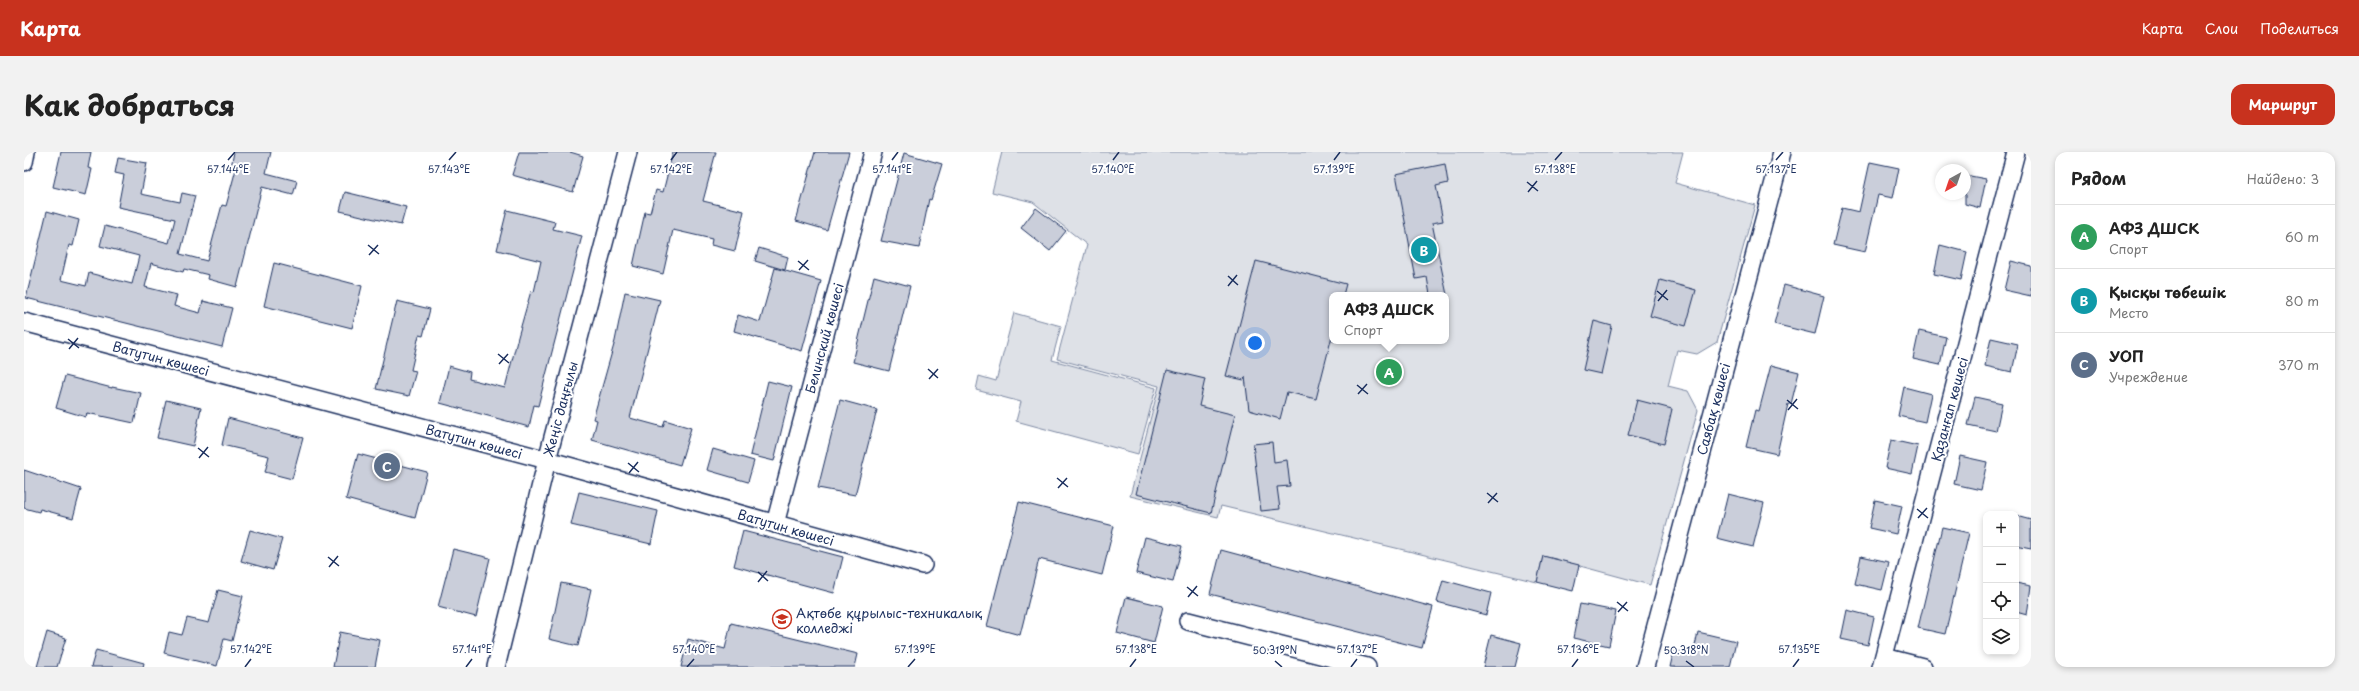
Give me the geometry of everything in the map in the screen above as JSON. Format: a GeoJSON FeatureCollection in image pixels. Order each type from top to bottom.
{"type":"FeatureCollection","features":[{"type":"Feature","properties":{"kind":"street"},"geometry":{"type":"LineString","coordinates":[[24,162],[26,152]]}},
{"type":"Feature","properties":{"kind":"street","name":"Жеңіс даңғылы"},"geometry":{"type":"LineString","coordinates":[[496,667],[546,460],[628,152]]}},
{"type":"Feature","properties":{"kind":"street","name":"Белинский көшесі"},"geometry":{"type":"LineString","coordinates":[[775,524],[873,152]]}},
{"type":"Feature","properties":{"kind":"street","name":"Саябақ көшесі"},"geometry":{"type":"LineString","coordinates":[[1645,667],[1782,152]]}},
{"type":"Feature","properties":{"kind":"street","name":"Қазанғап көшесі"},"geometry":{"type":"LineString","coordinates":[[1883,662],[2016,152]]}},
{"type":"Feature","properties":{"kind":"street","name":"Ватутин көшесі"},"geometry":{"type":"LineString","coordinates":[[24,322],[546,460],[923,565]]}},
{"type":"Feature","properties":{"kind":"street"},"geometry":{"type":"LineString","coordinates":[[1188,622],[1367,667]]}},
{"type":"Feature","properties":{"kind":"street"},"geometry":{"type":"LineString","coordinates":[[1883,662],[1923,667]]}},
{"type":"Feature","properties":{"kind":"shaded area"},"geometry":{"type":"Polygon","coordinates":[[[1002,152],[1683,152],[1675,183],[1755,205],[1717,342],[1697,354],[1677,350],[1668,386],[1688,391],[1698,410],[1650,585],[1543,556],[1537,582],[1221,506],[1218,517],[1130,496],[1159,386],[1057,359],[1087,245],[1033,202],[992,192],[1002,152]]]}},
{"type":"Feature","properties":{"kind":"shaded area"},"geometry":{"type":"Polygon","coordinates":[[[1014,313],[1061,326],[1052,360],[1156,388],[1138,454],[1016,421],[1021,402],[976,390],[979,376],[996,381],[1014,313]]]}},
{"type":"Feature","properties":{"kind":"building"},"geometry":{"type":"Polygon","coordinates":[[[61,152],[91,152],[88,168],[92,169],[86,195],[53,187],[61,152]]]}},
{"type":"Feature","properties":{"kind":"building"},"geometry":{"type":"Polygon","coordinates":[[[234,152],[271,152],[266,173],[297,181],[293,195],[262,187],[237,287],[208,279],[209,275],[184,269],[183,272],[151,263],[145,287],[177,295],[174,306],[200,313],[203,301],[232,308],[222,347],[26,298],[47,211],[79,220],[73,246],[69,245],[61,280],[86,286],[89,273],[132,284],[139,256],[100,246],[105,226],[169,243],[175,219],[118,207],[124,175],[115,173],[118,158],[147,163],[141,194],[180,202],[182,193],[195,196],[180,254],[207,261],[222,205],[226,206],[236,169],[231,167],[234,152]]]}},
{"type":"Feature","properties":{"kind":"building"},"geometry":{"type":"Polygon","coordinates":[[[519,152],[570,152],[583,156],[573,192],[512,175],[519,152]]]}},
{"type":"Feature","properties":{"kind":"building"},"geometry":{"type":"Polygon","coordinates":[[[673,152],[716,152],[703,201],[744,211],[735,251],[711,245],[712,239],[673,230],[663,274],[633,266],[645,212],[650,213],[656,190],[663,192],[673,152]]]}},
{"type":"Feature","properties":{"kind":"building"},"geometry":{"type":"Polygon","coordinates":[[[815,152],[849,152],[827,230],[796,221],[815,152]]]}},
{"type":"Feature","properties":{"kind":"building"},"geometry":{"type":"Polygon","coordinates":[[[904,153],[942,164],[931,200],[929,199],[919,248],[881,241],[904,153]]]}},
{"type":"Feature","properties":{"kind":"building"},"geometry":{"type":"Polygon","coordinates":[[[1870,162],[1899,168],[1893,198],[1878,195],[1865,252],[1833,245],[1842,208],[1859,212],[1870,162]]]}},
{"type":"Feature","properties":{"kind":"building"},"geometry":{"type":"Polygon","coordinates":[[[1445,164],[1448,183],[1436,186],[1443,221],[1432,223],[1446,292],[1430,292],[1427,277],[1416,279],[1396,174],[1445,164]]]}},
{"type":"Feature","properties":{"kind":"building"},"geometry":{"type":"Polygon","coordinates":[[[1971,176],[1986,179],[1980,208],[1965,204],[1965,200],[1971,200],[1971,176]]]}},
{"type":"Feature","properties":{"kind":"building"},"geometry":{"type":"Polygon","coordinates":[[[345,192],[406,207],[401,225],[340,211],[345,192]]]}},
{"type":"Feature","properties":{"kind":"building"},"geometry":{"type":"Polygon","coordinates":[[[1036,208],[1066,231],[1050,251],[1021,228],[1036,208]]]}},
{"type":"Feature","properties":{"kind":"building"},"geometry":{"type":"Polygon","coordinates":[[[507,210],[555,222],[553,229],[582,236],[538,406],[534,405],[529,427],[440,403],[449,366],[470,372],[469,379],[505,388],[531,291],[534,292],[541,261],[497,250],[507,210]]]}},
{"type":"Feature","properties":{"kind":"building"},"geometry":{"type":"Polygon","coordinates":[[[1940,245],[1967,252],[1961,280],[1934,274],[1940,245]]]}},
{"type":"Feature","properties":{"kind":"building"},"geometry":{"type":"Polygon","coordinates":[[[759,248],[788,257],[785,270],[755,261],[759,248]]]}},
{"type":"Feature","properties":{"kind":"building"},"geometry":{"type":"Polygon","coordinates":[[[1256,261],[1346,284],[1344,292],[1329,292],[1330,344],[1316,399],[1287,392],[1280,419],[1249,410],[1245,377],[1244,380],[1226,376],[1256,261]]]}},
{"type":"Feature","properties":{"kind":"building"},"geometry":{"type":"Polygon","coordinates":[[[2011,261],[2031,266],[2031,296],[2004,290],[2011,261]]]}},
{"type":"Feature","properties":{"kind":"building"},"geometry":{"type":"Polygon","coordinates":[[[274,263],[362,286],[352,328],[264,306],[274,263]]]}},
{"type":"Feature","properties":{"kind":"building"},"geometry":{"type":"Polygon","coordinates":[[[775,268],[821,281],[802,351],[734,331],[738,315],[760,322],[775,268]]]}},
{"type":"Feature","properties":{"kind":"building"},"geometry":{"type":"Polygon","coordinates":[[[874,276],[910,286],[889,371],[853,362],[874,276]]]}},
{"type":"Feature","properties":{"kind":"building"},"geometry":{"type":"Polygon","coordinates":[[[1660,280],[1696,290],[1686,326],[1650,316],[1660,280]]]}},
{"type":"Feature","properties":{"kind":"building"},"geometry":{"type":"Polygon","coordinates":[[[1784,285],[1824,296],[1815,334],[1774,324],[1784,285]]]}},
{"type":"Feature","properties":{"kind":"building"},"geometry":{"type":"Polygon","coordinates":[[[625,292],[660,300],[630,418],[663,427],[665,420],[691,428],[680,465],[592,440],[597,420],[593,419],[615,341],[625,292]]]}},
{"type":"Feature","properties":{"kind":"building"},"geometry":{"type":"Polygon","coordinates":[[[397,301],[430,309],[423,336],[419,335],[411,370],[416,371],[409,396],[376,389],[397,301]]]}},
{"type":"Feature","properties":{"kind":"building"},"geometry":{"type":"Polygon","coordinates":[[[1594,321],[1612,326],[1601,374],[1583,370],[1594,321]]]}},
{"type":"Feature","properties":{"kind":"building"},"geometry":{"type":"Polygon","coordinates":[[[1919,331],[1946,337],[1940,365],[1913,359],[1919,331]]]}},
{"type":"Feature","properties":{"kind":"building"},"geometry":{"type":"Polygon","coordinates":[[[1991,338],[2018,344],[2012,372],[1985,366],[1991,338]]]}},
{"type":"Feature","properties":{"kind":"building"},"geometry":{"type":"Polygon","coordinates":[[[1771,365],[1799,372],[1791,404],[1788,404],[1777,454],[1746,447],[1755,410],[1759,411],[1771,365]]]}},
{"type":"Feature","properties":{"kind":"building"},"geometry":{"type":"Polygon","coordinates":[[[1167,370],[1205,379],[1199,406],[1235,415],[1211,513],[1136,494],[1167,370]]]}},
{"type":"Feature","properties":{"kind":"building"},"geometry":{"type":"Polygon","coordinates":[[[65,376],[112,388],[141,393],[134,423],[87,413],[86,417],[56,408],[65,376]]]}},
{"type":"Feature","properties":{"kind":"building"},"geometry":{"type":"Polygon","coordinates":[[[768,381],[792,387],[774,461],[750,455],[768,381]]]}},
{"type":"Feature","properties":{"kind":"building"},"geometry":{"type":"Polygon","coordinates":[[[1904,387],[1931,394],[1925,422],[1898,416],[1904,387]]]}},
{"type":"Feature","properties":{"kind":"building"},"geometry":{"type":"Polygon","coordinates":[[[1975,397],[2002,403],[1996,431],[1968,425],[1975,397]]]}},
{"type":"Feature","properties":{"kind":"building"},"geometry":{"type":"Polygon","coordinates":[[[166,400],[201,408],[193,446],[157,438],[166,400]]]}},
{"type":"Feature","properties":{"kind":"building"},"geometry":{"type":"Polygon","coordinates":[[[840,400],[877,410],[855,495],[818,488],[840,400]]]}},
{"type":"Feature","properties":{"kind":"building"},"geometry":{"type":"Polygon","coordinates":[[[1637,400],[1672,409],[1664,444],[1628,435],[1637,400]]]}},
{"type":"Feature","properties":{"kind":"building"},"geometry":{"type":"Polygon","coordinates":[[[228,418],[303,438],[292,479],[265,472],[269,456],[222,445],[228,418]]]}},
{"type":"Feature","properties":{"kind":"building"},"geometry":{"type":"Polygon","coordinates":[[[1891,440],[1918,446],[1912,474],[1885,468],[1891,440]]]}},
{"type":"Feature","properties":{"kind":"building"},"geometry":{"type":"Polygon","coordinates":[[[1272,442],[1274,462],[1287,460],[1290,486],[1277,487],[1280,509],[1261,511],[1253,444],[1272,442]]]}},
{"type":"Feature","properties":{"kind":"building"},"geometry":{"type":"Polygon","coordinates":[[[713,449],[754,461],[748,482],[707,470],[713,449]]]}},
{"type":"Feature","properties":{"kind":"building"},"geometry":{"type":"Polygon","coordinates":[[[358,454],[427,472],[415,518],[346,499],[358,454]]]}},
{"type":"Feature","properties":{"kind":"building"},"geometry":{"type":"Polygon","coordinates":[[[1960,456],[1987,462],[1981,490],[1954,484],[1960,456]]]}},
{"type":"Feature","properties":{"kind":"building"},"geometry":{"type":"Polygon","coordinates":[[[24,470],[81,489],[73,518],[40,509],[39,512],[24,508],[24,470]]]}},
{"type":"Feature","properties":{"kind":"building"},"geometry":{"type":"Polygon","coordinates":[[[579,492],[658,511],[651,544],[571,525],[579,492]]]}},
{"type":"Feature","properties":{"kind":"building"},"geometry":{"type":"Polygon","coordinates":[[[1728,494],[1764,503],[1753,547],[1717,538],[1728,494]]]}},
{"type":"Feature","properties":{"kind":"building"},"geometry":{"type":"Polygon","coordinates":[[[1875,500],[1902,506],[1896,534],[1869,528],[1875,500]]]}},
{"type":"Feature","properties":{"kind":"building"},"geometry":{"type":"Polygon","coordinates":[[[1019,502],[1114,526],[1102,575],[1039,559],[1020,635],[987,626],[1019,502]]]}},
{"type":"Feature","properties":{"kind":"building"},"geometry":{"type":"Polygon","coordinates":[[[2019,517],[2031,520],[2031,549],[2019,547],[2019,517]]]}},
{"type":"Feature","properties":{"kind":"building"},"geometry":{"type":"Polygon","coordinates":[[[1942,527],[1969,533],[1945,634],[1918,628],[1942,527]]]}},
{"type":"Feature","properties":{"kind":"building"},"geometry":{"type":"Polygon","coordinates":[[[250,530],[282,539],[273,570],[241,561],[250,530]]]}},
{"type":"Feature","properties":{"kind":"building"},"geometry":{"type":"Polygon","coordinates":[[[743,531],[843,557],[834,593],[734,566],[743,531]]]}},
{"type":"Feature","properties":{"kind":"building"},"geometry":{"type":"Polygon","coordinates":[[[1145,537],[1182,546],[1173,582],[1136,573],[1145,537]]]}},
{"type":"Feature","properties":{"kind":"building"},"geometry":{"type":"Polygon","coordinates":[[[453,549],[490,558],[476,617],[438,607],[453,549]]]}},
{"type":"Feature","properties":{"kind":"building"},"geometry":{"type":"Polygon","coordinates":[[[1221,550],[1433,607],[1422,648],[1210,594],[1221,550]]]}},
{"type":"Feature","properties":{"kind":"building"},"geometry":{"type":"Polygon","coordinates":[[[1543,556],[1579,565],[1573,591],[1537,582],[1543,556]]]}},
{"type":"Feature","properties":{"kind":"building"},"geometry":{"type":"Polygon","coordinates":[[[1861,556],[1889,562],[1882,590],[1855,584],[1861,556]]]}},
{"type":"Feature","properties":{"kind":"building"},"geometry":{"type":"Polygon","coordinates":[[[1443,580],[1491,593],[1486,615],[1437,602],[1443,580]]]}},
{"type":"Feature","properties":{"kind":"building"},"geometry":{"type":"Polygon","coordinates":[[[561,583],[591,589],[578,646],[549,639],[561,583]]]}},
{"type":"Feature","properties":{"kind":"building"},"geometry":{"type":"Polygon","coordinates":[[[2019,584],[2031,586],[2027,615],[2019,613],[2019,584]]]}},
{"type":"Feature","properties":{"kind":"building"},"geometry":{"type":"Polygon","coordinates":[[[218,590],[243,596],[232,641],[224,639],[217,666],[164,653],[169,632],[182,635],[187,618],[209,623],[218,590]]]}},
{"type":"Feature","properties":{"kind":"building"},"geometry":{"type":"Polygon","coordinates":[[[1126,597],[1163,606],[1154,643],[1117,633],[1126,597]]]}},
{"type":"Feature","properties":{"kind":"building"},"geometry":{"type":"Polygon","coordinates":[[[1580,604],[1616,611],[1609,646],[1573,638],[1580,604]]]}},
{"type":"Feature","properties":{"kind":"building"},"geometry":{"type":"Polygon","coordinates":[[[1847,610],[1874,617],[1868,645],[1841,639],[1847,610]]]}},
{"type":"Feature","properties":{"kind":"building"},"geometry":{"type":"Polygon","coordinates":[[[731,623],[858,654],[855,667],[681,667],[688,639],[725,649],[731,623]]]}},
{"type":"Feature","properties":{"kind":"building"},"geometry":{"type":"Polygon","coordinates":[[[47,632],[66,638],[57,667],[37,667],[47,632]]]}},
{"type":"Feature","properties":{"kind":"building"},"geometry":{"type":"Polygon","coordinates":[[[340,632],[380,640],[375,667],[333,667],[340,632]]]}},
{"type":"Feature","properties":{"kind":"building"},"geometry":{"type":"Polygon","coordinates":[[[1698,632],[1736,641],[1730,667],[1670,667],[1674,650],[1693,655],[1698,632]]]}},
{"type":"Feature","properties":{"kind":"building"},"geometry":{"type":"Polygon","coordinates":[[[1491,635],[1521,643],[1515,667],[1483,667],[1491,635]]]}},
{"type":"Feature","properties":{"kind":"building"},"geometry":{"type":"Polygon","coordinates":[[[96,650],[144,663],[143,667],[91,667],[96,650]]]}},
{"type":"Feature","properties":{"kind":"place","name":"Қысқы төбешік"},"geometry":{"type":"Point","coordinates":[1424,250]}},
{"type":"Feature","properties":{"kind":"place","name":"АФЗ ДШСК"},"geometry":{"type":"Point","coordinates":[1389,372]}},
{"type":"Feature","properties":{"kind":"place","name":"УОП"},"geometry":{"type":"Point","coordinates":[387,466]}},
{"type":"Feature","properties":{"kind":"place","name":"Ақтөбе құрылыс-техникалық колледжі"},"geometry":{"type":"Point","coordinates":[782,619]}}]}
